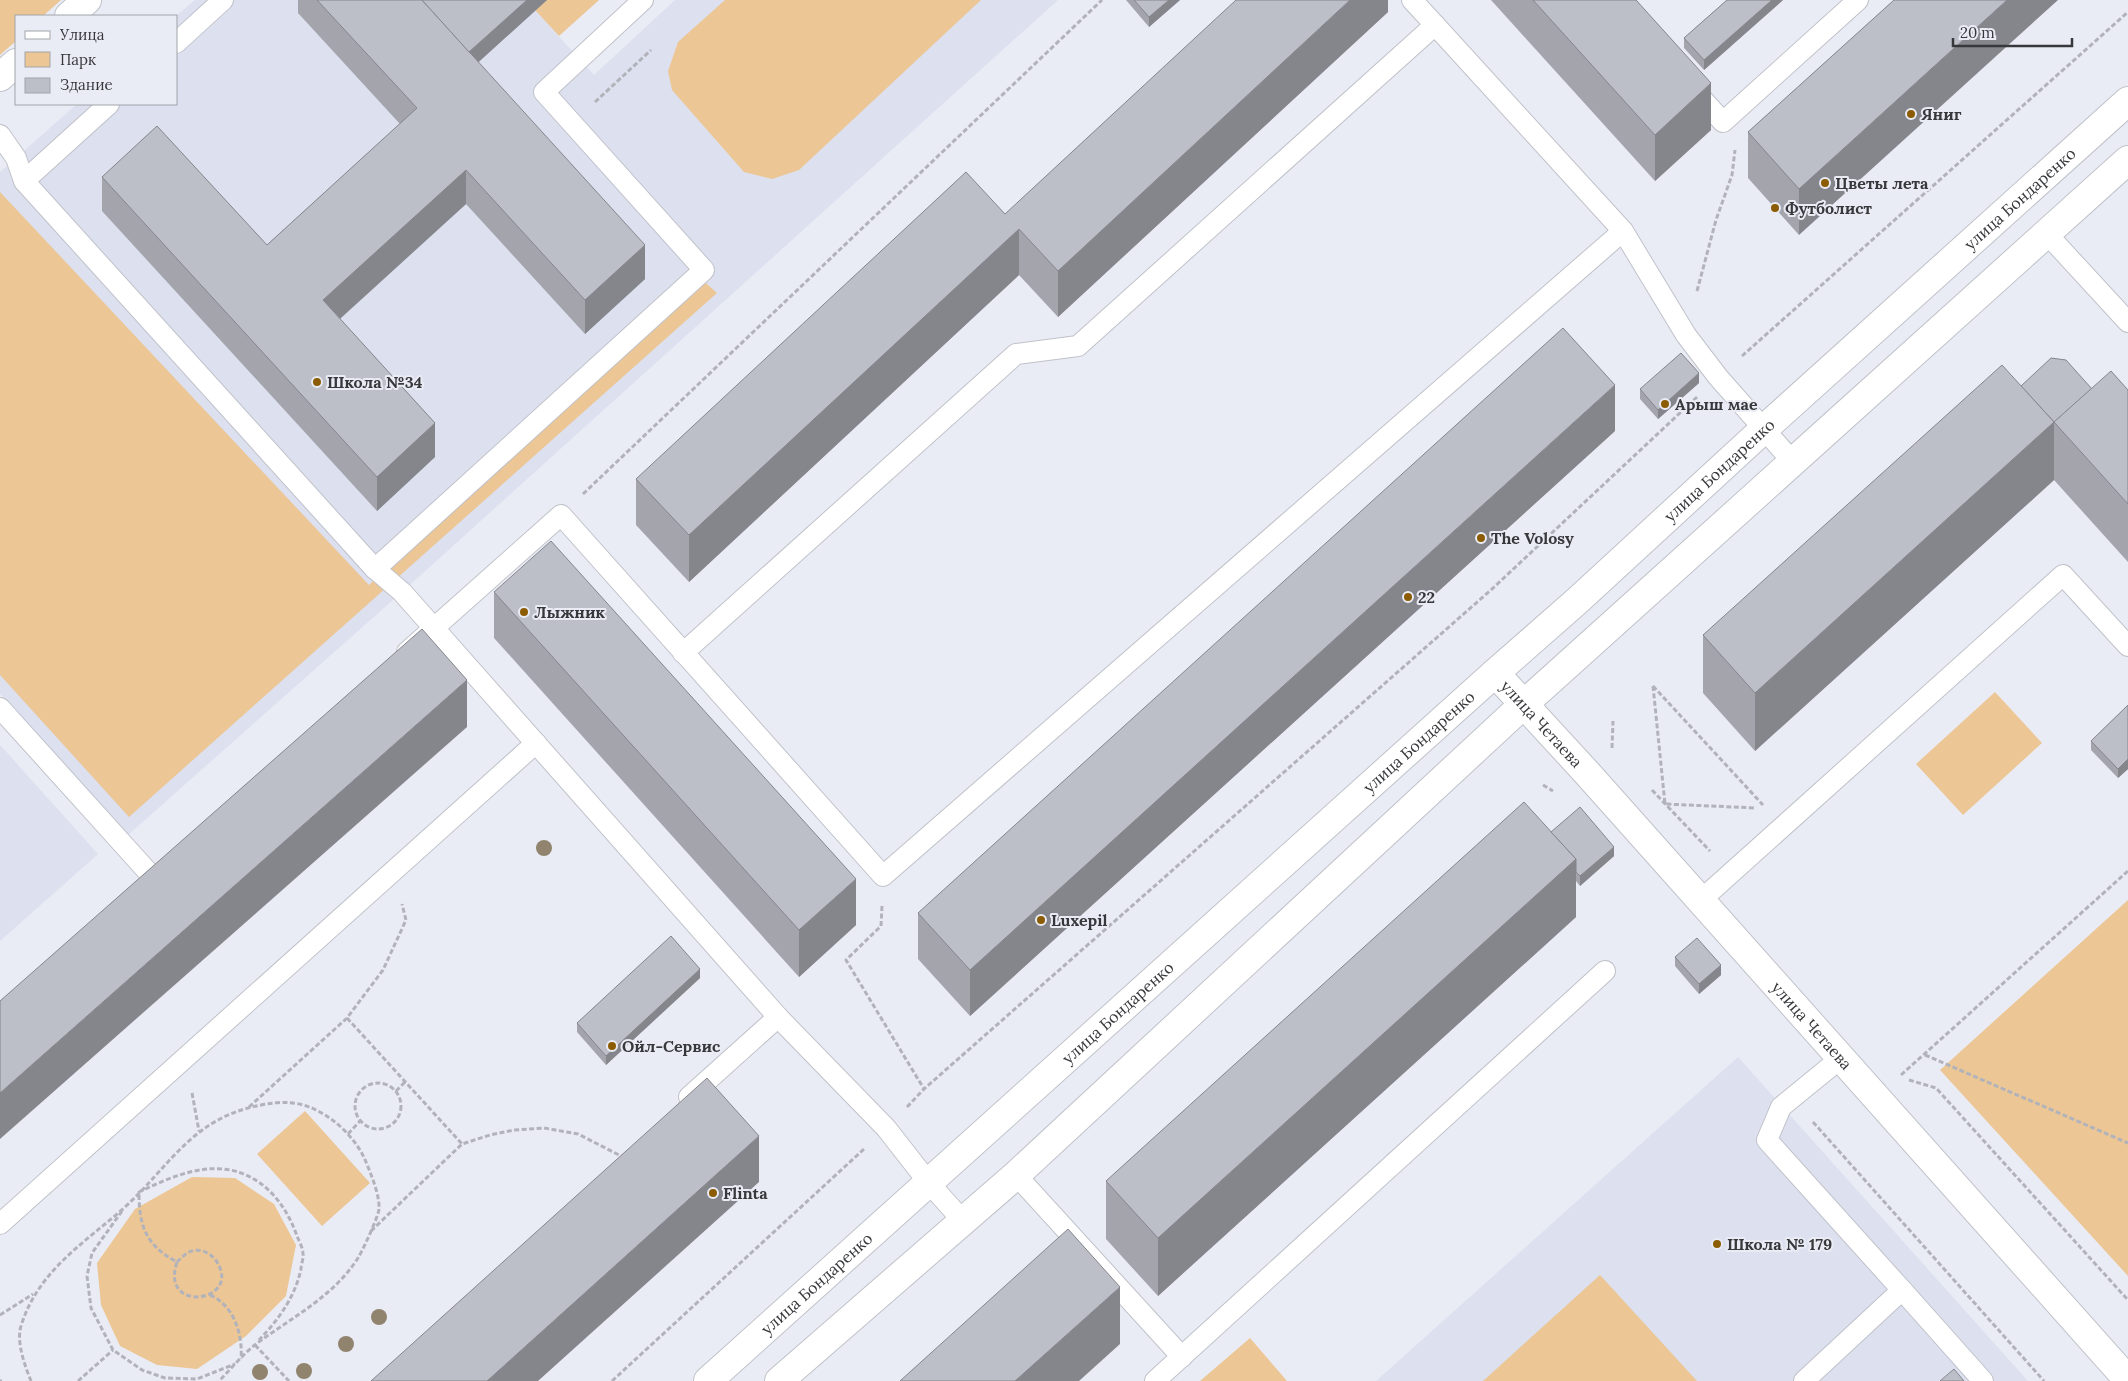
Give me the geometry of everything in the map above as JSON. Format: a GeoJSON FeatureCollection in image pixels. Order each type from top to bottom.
{"type":"FeatureCollection","features":[{"type":"Feature","properties":{"kind":"street"},"geometry":{"type":"LineString","coordinates":[[70,15],[87,0]]}},
{"type":"Feature","properties":{"kind":"street"},"geometry":{"type":"LineString","coordinates":[[0,77],[15,64]]}},
{"type":"Feature","properties":{"kind":"street","name":"улица Бондаренко"},"geometry":{"type":"LineString","coordinates":[[708,1381],[1577,601],[1765,428],[2128,101]]}},
{"type":"Feature","properties":{"kind":"street"},"geometry":{"type":"LineString","coordinates":[[779,1381],[1016,1176],[1524,704],[2128,160]]}},
{"type":"Feature","properties":{"kind":"street","name":"улица Четаева"},"geometry":{"type":"LineString","coordinates":[[1495,673],[1710,892],[1841,1058],[2128,1380]]}},
{"type":"Feature","properties":{"kind":"lane"},"geometry":{"type":"LineString","coordinates":[[178,41],[223,0]]}},
{"type":"Feature","properties":{"kind":"lane"},"geometry":{"type":"LineString","coordinates":[[374,569],[704,270],[544,92],[643,0]]}},
{"type":"Feature","properties":{"kind":"lane"},"geometry":{"type":"LineString","coordinates":[[1412,0],[1623,231],[1686,335],[1718,377],[1793,462]]}},
{"type":"Feature","properties":{"kind":"lane"},"geometry":{"type":"LineString","coordinates":[[1678,72],[1723,122],[1858,0]]}},
{"type":"Feature","properties":{"kind":"lane"},"geometry":{"type":"LineString","coordinates":[[683,653],[1016,354],[1078,346],[1435,25]]}},
{"type":"Feature","properties":{"kind":"lane"},"geometry":{"type":"LineString","coordinates":[[24,181],[108,105]]}},
{"type":"Feature","properties":{"kind":"lane"},"geometry":{"type":"LineString","coordinates":[[0,136],[16,158],[24,181],[374,569],[402,592],[778,1017],[886,1128],[929,1183],[963,1221]]}},
{"type":"Feature","properties":{"kind":"lane"},"geometry":{"type":"LineString","coordinates":[[389,667],[561,515],[883,876],[1623,231]]}},
{"type":"Feature","properties":{"kind":"lane"},"geometry":{"type":"LineString","coordinates":[[2046,234],[2128,322]]}},
{"type":"Feature","properties":{"kind":"lane"},"geometry":{"type":"LineString","coordinates":[[1710,892],[2063,575],[2128,646]]}},
{"type":"Feature","properties":{"kind":"lane"},"geometry":{"type":"LineString","coordinates":[[0,708],[149,873]]}},
{"type":"Feature","properties":{"kind":"lane"},"geometry":{"type":"LineString","coordinates":[[0,1224],[536,743]]}},
{"type":"Feature","properties":{"kind":"lane"},"geometry":{"type":"LineString","coordinates":[[1156,1381],[1606,971]]}},
{"type":"Feature","properties":{"kind":"lane"},"geometry":{"type":"LineString","coordinates":[[675,1110],[778,1017]]}},
{"type":"Feature","properties":{"kind":"lane"},"geometry":{"type":"LineString","coordinates":[[1841,1058],[1782,1107],[1767,1140],[1983,1381]]}},
{"type":"Feature","properties":{"kind":"lane"},"geometry":{"type":"LineString","coordinates":[[1016,1176],[1182,1357]]}},
{"type":"Feature","properties":{"kind":"lane"},"geometry":{"type":"LineString","coordinates":[[1804,1381],[1902,1290]]}},
{"type":"Feature","properties":{"kind":"path"},"geometry":{"type":"LineString","coordinates":[[561,515],[1102,0]]}},
{"type":"Feature","properties":{"kind":"path"},"geometry":{"type":"LineString","coordinates":[[612,1381],[886,1128],[924,1089],[1484,595],[1718,377],[2128,12]]}},
{"type":"Feature","properties":{"kind":"path"},"geometry":{"type":"LineString","coordinates":[[573,123],[651,50]]}},
{"type":"Feature","properties":{"kind":"path"},"geometry":{"type":"LineString","coordinates":[[1686,335],[1716,220],[1732,175],[1739,108]]}},
{"type":"Feature","properties":{"kind":"path"},"geometry":{"type":"LineString","coordinates":[[1653,686],[1767,809],[1666,804],[1657,725],[1653,686]]}},
{"type":"Feature","properties":{"kind":"path"},"geometry":{"type":"LineString","coordinates":[[1613,721],[1612,748],[1618,754]]}},
{"type":"Feature","properties":{"kind":"path"},"geometry":{"type":"LineString","coordinates":[[1645,783],[1717,858],[1710,892]]}},
{"type":"Feature","properties":{"kind":"path"},"geometry":{"type":"LineString","coordinates":[[248,1107],[347,1018],[383,970],[406,920],[395,870]]}},
{"type":"Feature","properties":{"kind":"path"},"geometry":{"type":"LineString","coordinates":[[2128,871],[1899,1077],[1936,1088],[2128,1300]]}},
{"type":"Feature","properties":{"kind":"path"},"geometry":{"type":"LineString","coordinates":[[883,876],[881,926],[846,960],[924,1089]]}},
{"type":"Feature","properties":{"kind":"path"},"geometry":{"type":"LineString","coordinates":[[347,1018],[462,1144]]}},
{"type":"Feature","properties":{"kind":"path"},"geometry":{"type":"LineString","coordinates":[[1925,1055],[2128,1143]]}},
{"type":"Feature","properties":{"kind":"path"},"geometry":{"type":"LineString","coordinates":[[396,1091],[405,1082]]}},
{"type":"Feature","properties":{"kind":"path"},"geometry":{"type":"LineString","coordinates":[[376,1083],[390,1086],[396,1091],[401,1104],[400,1111],[393,1123],[380,1128],[366,1125],[361,1120],[355,1107],[359,1094],[364,1088],[376,1083]]}},
{"type":"Feature","properties":{"kind":"path"},"geometry":{"type":"LineString","coordinates":[[31,1381],[25,1367],[20,1328],[34,1294],[49,1273],[125,1206],[196,1134],[214,1120],[248,1107],[284,1102],[304,1104],[325,1114],[337,1123],[363,1154],[373,1179],[379,1209],[356,1261],[325,1296],[255,1344]]}},
{"type":"Feature","properties":{"kind":"path"},"geometry":{"type":"LineString","coordinates":[[348,1134],[361,1120]]}},
{"type":"Feature","properties":{"kind":"path"},"geometry":{"type":"LineString","coordinates":[[369,1233],[462,1144],[514,1130],[544,1128],[578,1134],[623,1157]]}},
{"type":"Feature","properties":{"kind":"path"},"geometry":{"type":"LineString","coordinates":[[139,1192],[182,1175],[207,1170],[230,1170],[255,1179],[273,1193],[288,1212],[304,1254],[299,1278],[290,1303],[241,1360],[219,1381]]}},
{"type":"Feature","properties":{"kind":"path"},"geometry":{"type":"LineString","coordinates":[[139,1192],[139,1214],[147,1237],[165,1256],[176,1262]]}},
{"type":"Feature","properties":{"kind":"path"},"geometry":{"type":"LineString","coordinates":[[125,1206],[92,1253],[87,1276],[91,1308],[113,1350],[142,1370],[165,1378],[197,1379],[237,1363]]}},
{"type":"Feature","properties":{"kind":"path"},"geometry":{"type":"LineString","coordinates":[[203,1251],[213,1256],[222,1275],[218,1287],[210,1295],[197,1298],[186,1296],[176,1286],[173,1273],[176,1262],[190,1252],[203,1251]]}},
{"type":"Feature","properties":{"kind":"path"},"geometry":{"type":"LineString","coordinates":[[0,1316],[34,1294]]}},
{"type":"Feature","properties":{"kind":"path"},"geometry":{"type":"LineString","coordinates":[[210,1295],[222,1302],[236,1323],[242,1349],[241,1360]]}},
{"type":"Feature","properties":{"kind":"path"},"geometry":{"type":"LineString","coordinates":[[255,1344],[289,1381]]}},
{"type":"Feature","properties":{"kind":"path"},"geometry":{"type":"LineString","coordinates":[[78,1381],[113,1350]]}},
{"type":"Feature","properties":{"kind":"shaded area","name":"Школа №34"},"geometry":{"type":"Polygon","coordinates":[[[195,0],[390,0],[460,78],[535,10],[594,75],[675,0],[1058,0],[402,592],[128,835],[0,694],[0,172],[76,105],[178,105],[177,15],[195,0]]]}},
{"type":"Feature","properties":{"kind":"shaded area"},"geometry":{"type":"Polygon","coordinates":[[[0,745],[98,854],[0,941],[0,745]]]}},
{"type":"Feature","properties":{"kind":"shaded area","name":"Школа № 179"},"geometry":{"type":"Polygon","coordinates":[[[1738,1057],[2028,1381],[1376,1381],[1738,1057]]]}},
{"type":"Feature","properties":{"kind":"green space"},"geometry":{"type":"Polygon","coordinates":[[[0,0],[61,0],[44,15],[15,15],[15,42],[0,55],[0,0]]]}},
{"type":"Feature","properties":{"kind":"green space"},"geometry":{"type":"Polygon","coordinates":[[[546,0],[599,0],[559,36],[535,10],[546,0]]]}},
{"type":"Feature","properties":{"kind":"green space"},"geometry":{"type":"Polygon","coordinates":[[[725,0],[981,0],[799,170],[772,179],[744,172],[672,90],[668,71],[678,42],[725,0]]]}},
{"type":"Feature","properties":{"kind":"green space"},"geometry":{"type":"Polygon","coordinates":[[[0,192],[369,585],[699,277],[717,293],[129,817],[0,675],[0,192]]]}},
{"type":"Feature","properties":{"kind":"green space"},"geometry":{"type":"Polygon","coordinates":[[[1995,692],[2042,743],[1963,815],[1916,764],[1995,692]]]}},
{"type":"Feature","properties":{"kind":"green space"},"geometry":{"type":"Polygon","coordinates":[[[2128,900],[2128,1276],[1940,1070],[2128,900]]]}},
{"type":"Feature","properties":{"kind":"green space"},"geometry":{"type":"Polygon","coordinates":[[[305,1111],[370,1183],[322,1226],[257,1154],[305,1111]]]}},
{"type":"Feature","properties":{"kind":"green space"},"geometry":{"type":"Polygon","coordinates":[[[192,1177],[235,1178],[274,1204],[296,1245],[286,1296],[246,1336],[197,1369],[157,1365],[120,1346],[101,1305],[97,1263],[135,1209],[192,1177]]]}},
{"type":"Feature","properties":{"kind":"green space"},"geometry":{"type":"Polygon","coordinates":[[[1600,1275],[1697,1381],[1483,1381],[1600,1275]]]}},
{"type":"Feature","properties":{"kind":"green space"},"geometry":{"type":"Polygon","coordinates":[[[1250,1338],[1287,1381],[1200,1381],[1250,1338]]]}},
{"type":"Feature","properties":{"kind":"building"},"geometry":{"type":"Polygon","coordinates":[[[317,0],[422,0],[645,245],[585,300],[466,170],[323,300],[435,423],[377,477],[102,177],[157,126],[267,245],[417,108],[317,0]]]}},
{"type":"Feature","properties":{"kind":"building"},"geometry":{"type":"Polygon","coordinates":[[[422,0],[527,0],[469,52],[422,0]]]}},
{"type":"Feature","properties":{"kind":"building"},"geometry":{"type":"Polygon","coordinates":[[[1134,0],[1169,0],[1149,17],[1134,0]]]}},
{"type":"Feature","properties":{"kind":"building"},"geometry":{"type":"Polygon","coordinates":[[[1236,0],[1350,0],[1058,271],[1019,229],[689,535],[636,479],[966,172],[1005,214],[1236,0]]]}},
{"type":"Feature","properties":{"kind":"building"},"geometry":{"type":"Polygon","coordinates":[[[1533,0],[1636,0],[1711,83],[1655,135],[1533,0]]]}},
{"type":"Feature","properties":{"kind":"building"},"geometry":{"type":"Polygon","coordinates":[[[1727,0],[1772,0],[1704,60],[1684,38],[1727,0]]]}},
{"type":"Feature","properties":{"kind":"building"},"geometry":{"type":"Polygon","coordinates":[[[1894,0],[2007,0],[1799,189],[1748,132],[1894,0]]]}},
{"type":"Feature","properties":{"kind":"building"},"geometry":{"type":"Polygon","coordinates":[[[1563,328],[1615,385],[970,970],[918,913],[1563,328]]]}},
{"type":"Feature","properties":{"kind":"building"},"geometry":{"type":"Polygon","coordinates":[[[1681,353],[1699,373],[1658,410],[1640,389],[1681,353]]]}},
{"type":"Feature","properties":{"kind":"building"},"geometry":{"type":"Polygon","coordinates":[[[2051,358],[2066,360],[2092,389],[2054,422],[2021,386],[2051,358]]]}},
{"type":"Feature","properties":{"kind":"building"},"geometry":{"type":"Polygon","coordinates":[[[2002,365],[2054,422],[1755,693],[1703,635],[2002,365]]]}},
{"type":"Feature","properties":{"kind":"building"},"geometry":{"type":"Polygon","coordinates":[[[2111,371],[2128,390],[2128,504],[2054,422],[2111,371]]]}},
{"type":"Feature","properties":{"kind":"building"},"geometry":{"type":"Polygon","coordinates":[[[551,541],[856,879],[799,930],[494,592],[551,541]]]}},
{"type":"Feature","properties":{"kind":"building"},"geometry":{"type":"Polygon","coordinates":[[[422,629],[467,680],[0,1093],[0,1001],[422,629]]]}},
{"type":"Feature","properties":{"kind":"building"},"geometry":{"type":"Polygon","coordinates":[[[2128,705],[2128,759],[2118,769],[2091,741],[2128,705]]]}},
{"type":"Feature","properties":{"kind":"building"},"geometry":{"type":"Polygon","coordinates":[[[1524,802],[1576,859],[1158,1238],[1106,1181],[1524,802]]]}},
{"type":"Feature","properties":{"kind":"building"},"geometry":{"type":"Polygon","coordinates":[[[1580,807],[1614,847],[1580,876],[1576,872],[1576,859],[1551,832],[1580,807]]]}},
{"type":"Feature","properties":{"kind":"building"},"geometry":{"type":"Polygon","coordinates":[[[671,936],[700,969],[606,1056],[577,1023],[671,936]]]}},
{"type":"Feature","properties":{"kind":"building"},"geometry":{"type":"Polygon","coordinates":[[[1697,938],[1721,965],[1699,984],[1675,957],[1697,938]]]}},
{"type":"Feature","properties":{"kind":"building"},"geometry":{"type":"Polygon","coordinates":[[[707,1078],[759,1136],[487,1381],[371,1381],[707,1078]]]}},
{"type":"Feature","properties":{"kind":"building"},"geometry":{"type":"Polygon","coordinates":[[[1068,1229],[1120,1287],[1015,1381],[900,1381],[1068,1229]]]}},
{"type":"Feature","properties":{"kind":"building"},"geometry":{"type":"Polygon","coordinates":[[[1954,1369],[1964,1381],[1940,1381],[1954,1369]]]}},
{"type":"Feature","properties":{"kind":"place","name":"Яниг"},"geometry":{"type":"Point","coordinates":[1911,114]}},
{"type":"Feature","properties":{"kind":"place","name":"Цветы лета"},"geometry":{"type":"Point","coordinates":[1825,183]}},
{"type":"Feature","properties":{"kind":"place","name":"Футболист"},"geometry":{"type":"Point","coordinates":[1775,208]}},
{"type":"Feature","properties":{"kind":"place","name":"Школа №34"},"geometry":{"type":"Point","coordinates":[317,382]}},
{"type":"Feature","properties":{"kind":"place","name":"Арыш мае"},"geometry":{"type":"Point","coordinates":[1665,404]}},
{"type":"Feature","properties":{"kind":"place","name":"The Volosy"},"geometry":{"type":"Point","coordinates":[1481,538]}},
{"type":"Feature","properties":{"kind":"place","name":"22"},"geometry":{"type":"Point","coordinates":[1408,597]}},
{"type":"Feature","properties":{"kind":"place","name":"Лыжник"},"geometry":{"type":"Point","coordinates":[524,612]}},
{"type":"Feature","properties":{"kind":"place","name":"Luxepil"},"geometry":{"type":"Point","coordinates":[1041,920]}},
{"type":"Feature","properties":{"kind":"place","name":"Ойл-Сервис"},"geometry":{"type":"Point","coordinates":[612,1046]}},
{"type":"Feature","properties":{"kind":"place","name":"Flinta"},"geometry":{"type":"Point","coordinates":[713,1193]}},
{"type":"Feature","properties":{"kind":"place","name":"Школа № 179"},"geometry":{"type":"Point","coordinates":[1717,1244]}}]}
